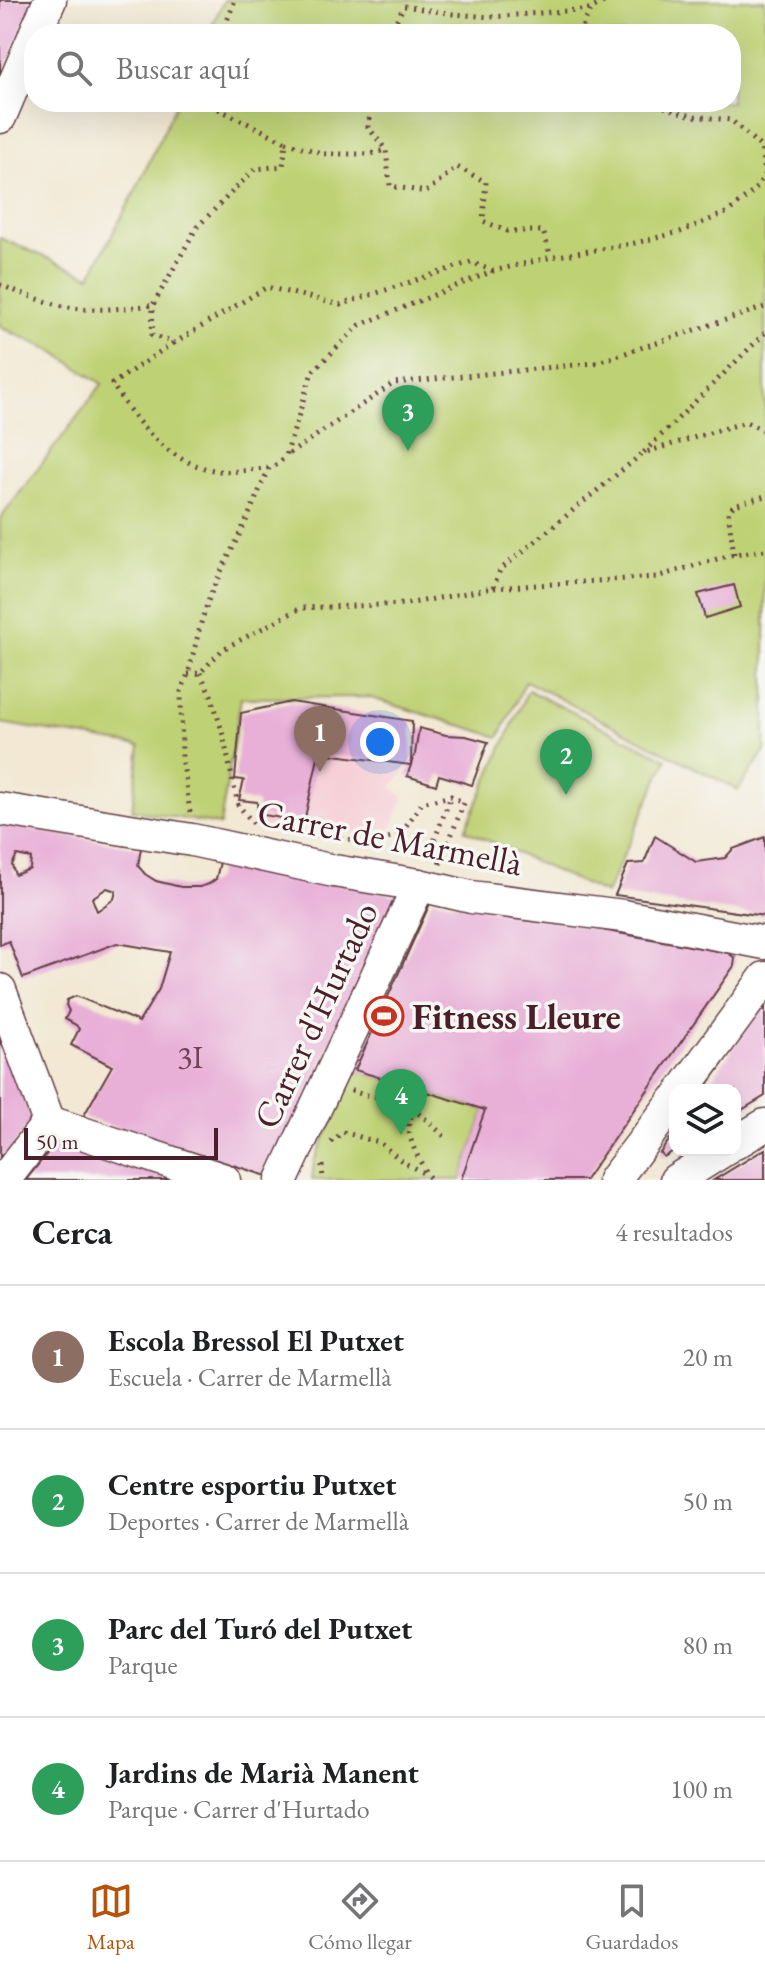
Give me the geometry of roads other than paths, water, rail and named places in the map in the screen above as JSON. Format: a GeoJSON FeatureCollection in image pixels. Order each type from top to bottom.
{"type":"FeatureCollection","features":[{"type":"Feature","properties":{"kind":"street"},"geometry":{"type":"LineString","coordinates":[[40,24],[50,0]]}},
{"type":"Feature","properties":{"kind":"street"},"geometry":{"type":"LineString","coordinates":[[0,117],[24,61]]}},
{"type":"Feature","properties":{"kind":"street","name":"Carrer de Marmellà"},"geometry":{"type":"LineString","coordinates":[[0,809],[192,840],[334,871],[430,874],[471,897],[623,916],[765,943]]}},
{"type":"Feature","properties":{"kind":"street","name":"Carrer d'Hurtado"},"geometry":{"type":"LineString","coordinates":[[282,1180],[430,874]]}},
{"type":"Feature","properties":{"kind":"street"},"geometry":{"type":"LineString","coordinates":[[687,1084],[765,978]]}},
{"type":"Feature","properties":{"kind":"street"},"geometry":{"type":"LineString","coordinates":[[0,990],[49,1122]]}},
{"type":"Feature","properties":{"kind":"street"},"geometry":{"type":"LineString","coordinates":[[614,1180],[669,1108]]}},
{"type":"Feature","properties":{"kind":"street"},"geometry":{"type":"LineString","coordinates":[[4,1180],[49,1122]]}},
{"type":"Feature","properties":{"kind":"street"},"geometry":{"type":"LineString","coordinates":[[49,1122],[224,1180]]}},
{"type":"Feature","properties":{"kind":"street"},"geometry":{"type":"LineString","coordinates":[[741,1139],[765,1125]]}},
{"type":"Feature","properties":{"kind":"street"},"geometry":{"type":"LineString","coordinates":[[676,1180],[714,1156]]}},
{"type":"Feature","properties":{"kind":"place","name":"Parc del Turó del Putxet"},"geometry":{"type":"Point","coordinates":[408,451]}},
{"type":"Feature","properties":{"kind":"place","name":"Escola Bressol El Putxet"},"geometry":{"type":"Point","coordinates":[320,772]}},
{"type":"Feature","properties":{"kind":"place","name":"Centre esportiu Putxet"},"geometry":{"type":"Point","coordinates":[566,795]}},
{"type":"Feature","properties":{"kind":"place","name":"Fitness Lleure"},"geometry":{"type":"Point","coordinates":[384,1016]}},
{"type":"Feature","properties":{"kind":"place","name":"Jardins de Marià Manent"},"geometry":{"type":"Point","coordinates":[401,1135]}}]}
